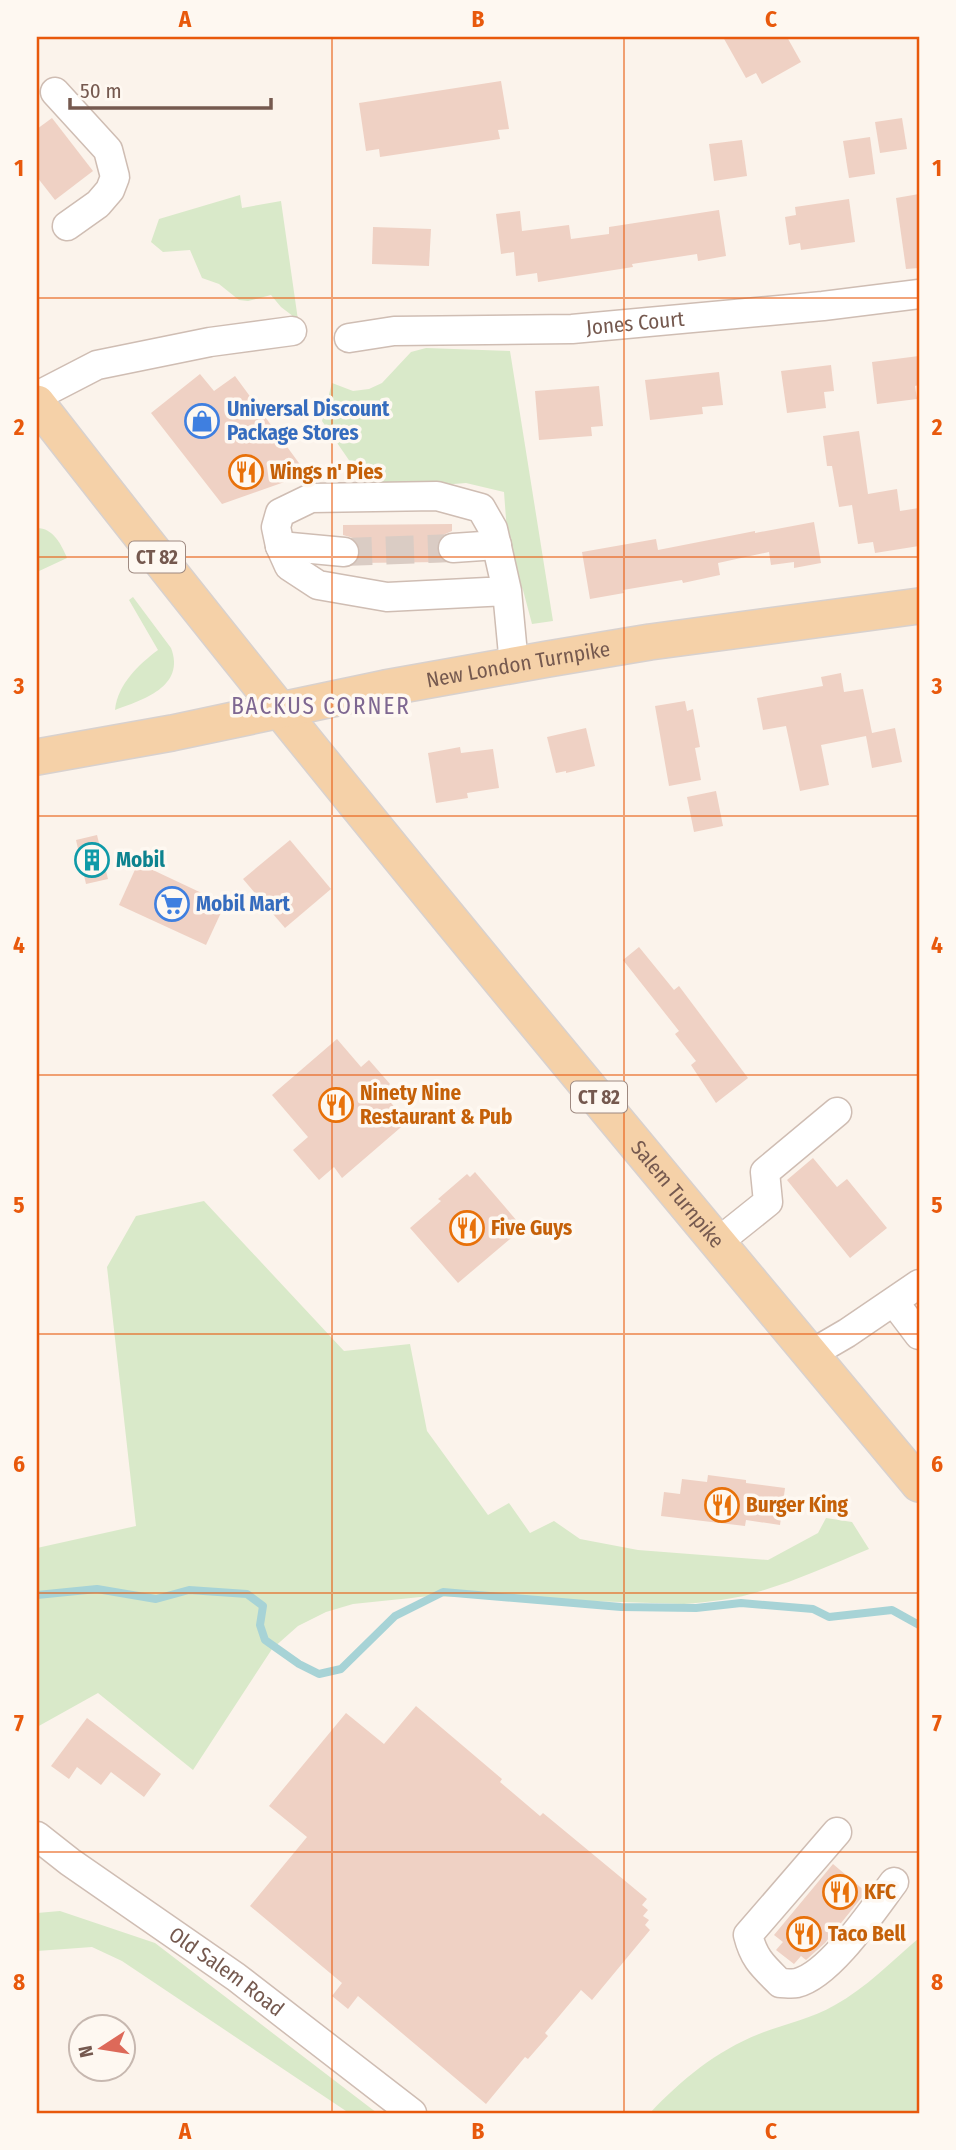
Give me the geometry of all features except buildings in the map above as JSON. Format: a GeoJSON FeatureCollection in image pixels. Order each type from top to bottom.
{"type":"FeatureCollection","features":[{"type":"Feature","properties":{"kind":"main road","name":"CT 82"},"geometry":{"type":"LineString","coordinates":[[37,403],[125,517],[281,709]]}},
{"type":"Feature","properties":{"kind":"main road","name":"New London Turnpike"},"geometry":{"type":"LineString","coordinates":[[37,757],[514,665],[650,642],[919,606]]}},
{"type":"Feature","properties":{"kind":"main road","name":"Salem Turnpike"},"geometry":{"type":"LineString","coordinates":[[281,709],[919,1484]]}},
{"type":"Feature","properties":{"kind":"street"},"geometry":{"type":"LineString","coordinates":[[55,92],[108,150],[115,177],[110,190],[98,204],[67,226]]}},
{"type":"Feature","properties":{"kind":"street","name":"Jones Court"},"geometry":{"type":"LineString","coordinates":[[349,338],[394,331],[572,329],[823,306],[919,294]]}},
{"type":"Feature","properties":{"kind":"street"},"geometry":{"type":"LineString","coordinates":[[37,396],[97,365],[209,342],[292,331]]}},
{"type":"Feature","properties":{"kind":"street"},"geometry":{"type":"LineString","coordinates":[[507,591],[387,597],[318,585],[289,566],[280,546],[276,527],[281,513],[311,498],[436,496],[481,508],[493,529],[507,591],[514,665]]}},
{"type":"Feature","properties":{"kind":"street"},"geometry":{"type":"LineString","coordinates":[[453,548],[497,545]]}},
{"type":"Feature","properties":{"kind":"street"},"geometry":{"type":"LineString","coordinates":[[280,546],[344,552]]}},
{"type":"Feature","properties":{"kind":"street"},"geometry":{"type":"LineString","coordinates":[[718,1242],[768,1202],[765,1172],[837,1112]]}},
{"type":"Feature","properties":{"kind":"street"},"geometry":{"type":"LineString","coordinates":[[811,1354],[912,1290],[919,1335]]}},
{"type":"Feature","properties":{"kind":"street"},"geometry":{"type":"LineString","coordinates":[[837,1832],[748,1935],[753,1954],[780,1983],[796,1983],[832,1961],[894,1882]]}},
{"type":"Feature","properties":{"kind":"street","name":"Old Salem Road"},"geometry":{"type":"LineString","coordinates":[[37,1836],[70,1863],[236,1978],[412,2113]]}},
{"type":"Feature","properties":{"kind":"green space"},"geometry":{"type":"Polygon","coordinates":[[[240,195],[242,208],[281,201],[298,320],[271,295],[248,301],[239,300],[219,284],[202,278],[190,250],[163,252],[151,242],[159,219],[240,195]]]}},
{"type":"Feature","properties":{"kind":"green space"},"geometry":{"type":"Polygon","coordinates":[[[426,348],[510,351],[553,621],[532,624],[523,590],[509,559],[504,492],[466,483],[403,488],[364,482],[322,421],[332,383],[353,391],[369,389],[382,383],[411,352],[426,348]]]}},
{"type":"Feature","properties":{"kind":"green space"},"geometry":{"type":"Polygon","coordinates":[[[37,528],[52,534],[67,558],[37,572],[37,528]]]}},
{"type":"Feature","properties":{"kind":"green space"},"geometry":{"type":"Polygon","coordinates":[[[133,597],[171,648],[174,661],[172,673],[159,690],[115,710],[120,692],[130,676],[158,650],[129,600],[133,597]]]}},
{"type":"Feature","properties":{"kind":"green space"},"geometry":{"type":"Polygon","coordinates":[[[204,1201],[344,1351],[410,1344],[427,1431],[488,1515],[509,1503],[530,1533],[554,1521],[580,1539],[638,1550],[768,1560],[818,1533],[826,1518],[852,1522],[869,1549],[775,1587],[723,1600],[684,1604],[430,1596],[353,1604],[326,1612],[298,1626],[272,1649],[193,1770],[98,1693],[37,1727],[37,1548],[136,1526],[107,1267],[136,1216],[204,1201]]]}},
{"type":"Feature","properties":{"kind":"green space"},"geometry":{"type":"Polygon","coordinates":[[[60,1911],[155,1943],[377,2113],[349,2113],[122,1961],[92,1947],[37,1951],[37,1913],[60,1911]]]}},
{"type":"Feature","properties":{"kind":"green space"},"geometry":{"type":"Polygon","coordinates":[[[919,1938],[919,2113],[650,2113],[674,2089],[714,2058],[743,2041],[835,2005],[868,1982],[919,1938]]]}},
{"type":"Feature","properties":{"kind":"waterway"},"geometry":{"type":"LineString","coordinates":[[37,1595],[97,1589],[156,1599],[189,1590],[247,1594],[263,1606],[260,1625],[265,1640],[299,1664],[319,1674],[341,1669],[395,1616],[443,1592],[621,1607],[696,1608],[741,1603],[813,1609],[829,1617],[892,1610],[919,1625]]}},
{"type":"Feature","properties":{"kind":"tunnel"},"geometry":{"type":"LineString","coordinates":[[344,552],[453,548]]}},
{"type":"Feature","properties":{"kind":"place","name":"Universal Discount Package Stores"},"geometry":{"type":"Point","coordinates":[202,421]}},
{"type":"Feature","properties":{"kind":"place","name":"Wings n' Pies"},"geometry":{"type":"Point","coordinates":[246,472]}},
{"type":"Feature","properties":{"kind":"place","name":"Mobil"},"geometry":{"type":"Point","coordinates":[92,860]}},
{"type":"Feature","properties":{"kind":"place","name":"Mobil Mart"},"geometry":{"type":"Point","coordinates":[172,904]}},
{"type":"Feature","properties":{"kind":"place","name":"Ninety Nine Restaurant & Pub"},"geometry":{"type":"Point","coordinates":[336,1105]}},
{"type":"Feature","properties":{"kind":"place","name":"Five Guys"},"geometry":{"type":"Point","coordinates":[467,1228]}},
{"type":"Feature","properties":{"kind":"place","name":"Burger King"},"geometry":{"type":"Point","coordinates":[722,1505]}},
{"type":"Feature","properties":{"kind":"place","name":"KFC"},"geometry":{"type":"Point","coordinates":[840,1892]}},
{"type":"Feature","properties":{"kind":"place","name":"Taco Bell"},"geometry":{"type":"Point","coordinates":[804,1934]}},
{"type":"Feature","properties":{"kind":"district","name":"BACKUS CORNER"},"geometry":{"type":"Point","coordinates":[321,706]}}]}
